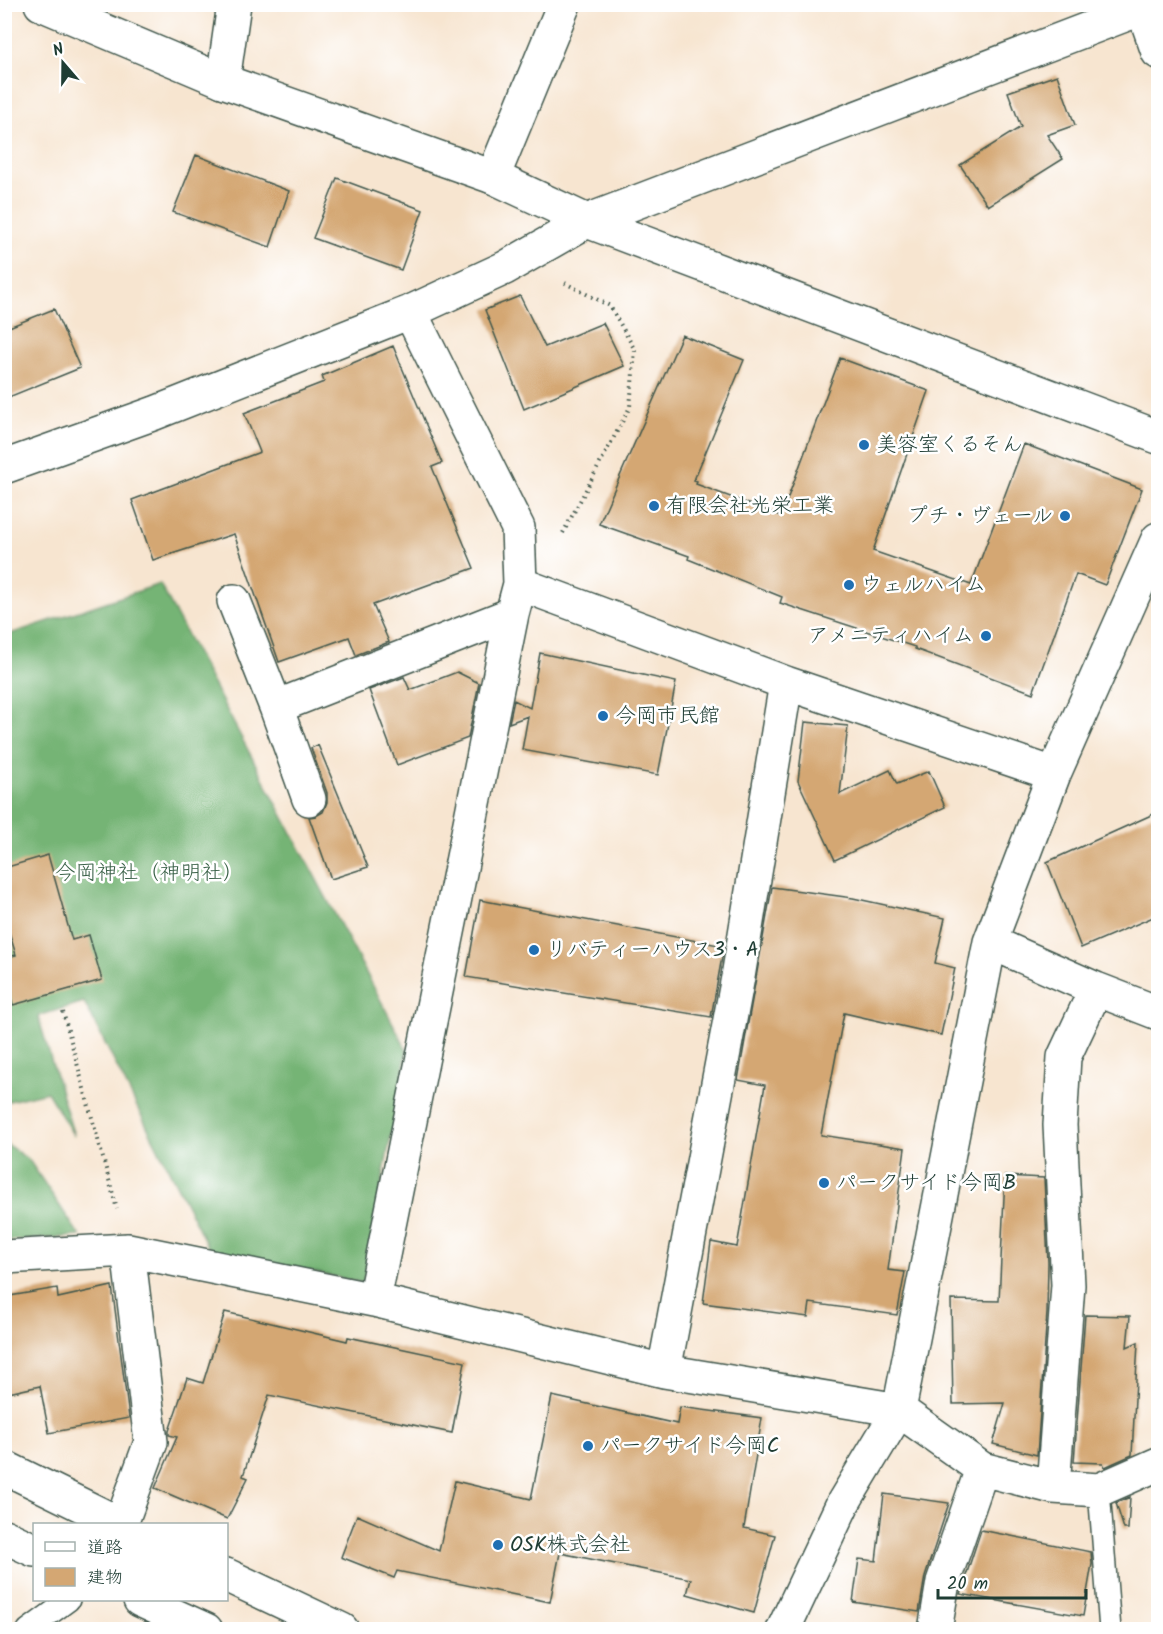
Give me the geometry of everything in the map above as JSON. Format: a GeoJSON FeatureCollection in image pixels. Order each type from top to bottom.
{"type":"FeatureCollection","features":[{"type":"Feature","properties":{"kind":"main road"},"geometry":{"type":"LineString","coordinates":[[41,4],[223,81],[493,177],[587,221],[1158,437]]}},
{"type":"Feature","properties":{"kind":"main road"},"geometry":{"type":"LineString","coordinates":[[223,81],[234,4]]}},
{"type":"Feature","properties":{"kind":"main road"},"geometry":{"type":"LineString","coordinates":[[493,177],[564,4]]}},
{"type":"Feature","properties":{"kind":"main road"},"geometry":{"type":"LineString","coordinates":[[4,467],[155,413],[410,312],[505,268],[587,221],[1148,7],[1158,52]]}},
{"type":"Feature","properties":{"kind":"main road"},"geometry":{"type":"LineString","coordinates":[[374,1300],[516,599],[518,528],[410,312]]}},
{"type":"Feature","properties":{"kind":"main road"},"geometry":{"type":"LineString","coordinates":[[783,1629],[843,1503],[899,1410],[990,942],[1054,774],[1158,539]]}},
{"type":"Feature","properties":{"kind":"main road"},"geometry":{"type":"LineString","coordinates":[[276,707],[516,599],[786,683],[1054,774]]}},
{"type":"Feature","properties":{"kind":"main road"},"geometry":{"type":"LineString","coordinates":[[234,601],[309,799]]}},
{"type":"Feature","properties":{"kind":"main road"},"geometry":{"type":"LineString","coordinates":[[664,1371],[738,977],[786,683]]}},
{"type":"Feature","properties":{"kind":"main road"},"geometry":{"type":"LineString","coordinates":[[990,942],[1096,989],[1158,1013]]}},
{"type":"Feature","properties":{"kind":"main road"},"geometry":{"type":"LineString","coordinates":[[1053,1487],[1068,1285],[1060,1125],[1064,1057],[1096,989]]}},
{"type":"Feature","properties":{"kind":"main road"},"geometry":{"type":"LineString","coordinates":[[120,1523],[152,1442],[128,1250]]}},
{"type":"Feature","properties":{"kind":"main road"},"geometry":{"type":"LineString","coordinates":[[4,1257],[128,1250],[374,1300],[664,1371],[899,1410],[982,1469],[1053,1487],[1099,1490],[1158,1464]]}},
{"type":"Feature","properties":{"kind":"main road"},"geometry":{"type":"LineString","coordinates":[[4,1467],[118,1523]]}},
{"type":"Feature","properties":{"kind":"main road"},"geometry":{"type":"LineString","coordinates":[[935,1629],[943,1582],[982,1469]]}},
{"type":"Feature","properties":{"kind":"main road"},"geometry":{"type":"LineString","coordinates":[[4,1536],[33,1550]]}},
{"type":"Feature","properties":{"kind":"main road"},"geometry":{"type":"LineString","coordinates":[[228,1576],[342,1629]]}},
{"type":"Feature","properties":{"kind":"main road"},"geometry":{"type":"LineString","coordinates":[[144,1601],[206,1629]]}},
{"type":"Feature","properties":{"kind":"lane"},"geometry":{"type":"LineString","coordinates":[[1099,1490],[1110,1629]]}},
{"type":"Feature","properties":{"kind":"lane"},"geometry":{"type":"LineString","coordinates":[[28,1629],[66,1601]]}},
{"type":"Feature","properties":{"kind":"path"},"geometry":{"type":"LineString","coordinates":[[505,268],[561,281],[610,306],[635,350],[630,407],[561,538],[516,599]]}},
{"type":"Feature","properties":{"kind":"path"},"geometry":{"type":"LineString","coordinates":[[63,1012],[128,1250]]}},
{"type":"Feature","properties":{"kind":"green space","name":"今岡神社（神明社）"},"geometry":{"type":"Polygon","coordinates":[[[160,584],[407,1050],[363,1283],[209,1249],[84,1002],[38,1016],[74,1136],[47,1092],[5,1102],[4,636],[160,584]]]}},
{"type":"Feature","properties":{"kind":"green space"},"geometry":{"type":"Polygon","coordinates":[[[5,1143],[29,1160],[80,1236],[5,1241],[5,1143]]]}},
{"type":"Feature","properties":{"kind":"building"},"geometry":{"type":"Polygon","coordinates":[[[1057,75],[1075,125],[1047,135],[1063,159],[988,206],[960,165],[1021,127],[1008,92],[1057,75]]]}},
{"type":"Feature","properties":{"kind":"building"},"geometry":{"type":"Polygon","coordinates":[[[196,155],[289,191],[270,247],[173,212],[196,155]]]}},
{"type":"Feature","properties":{"kind":"building"},"geometry":{"type":"Polygon","coordinates":[[[337,178],[423,210],[401,270],[313,238],[337,178]]]}},
{"type":"Feature","properties":{"kind":"building"},"geometry":{"type":"Polygon","coordinates":[[[520,296],[545,347],[603,323],[624,366],[524,409],[485,310],[520,296]]]}},
{"type":"Feature","properties":{"kind":"building"},"geometry":{"type":"Polygon","coordinates":[[[54,309],[80,368],[4,399],[4,329],[54,309]]]}},
{"type":"Feature","properties":{"kind":"building"},"geometry":{"type":"Polygon","coordinates":[[[682,335],[744,360],[694,480],[697,481],[696,484],[781,516],[840,358],[929,391],[873,551],[971,585],[1024,444],[1142,489],[1105,585],[1076,574],[1033,693],[915,649],[915,647],[780,603],[782,597],[688,559],[689,556],[599,524],[682,335]]]}},
{"type":"Feature","properties":{"kind":"building"},"geometry":{"type":"Polygon","coordinates":[[[393,346],[442,463],[432,467],[474,568],[373,605],[389,642],[356,655],[349,637],[279,662],[234,534],[153,560],[132,500],[260,452],[244,413],[324,382],[322,376],[393,346]]]}},
{"type":"Feature","properties":{"kind":"building"},"geometry":{"type":"Polygon","coordinates":[[[540,653],[676,682],[658,775],[522,750],[528,716],[509,723],[514,700],[530,708],[540,653]]]}},
{"type":"Feature","properties":{"kind":"building"},"geometry":{"type":"Polygon","coordinates":[[[457,672],[479,683],[468,738],[397,765],[369,690],[404,677],[410,690],[457,672]]]}},
{"type":"Feature","properties":{"kind":"building"},"geometry":{"type":"Polygon","coordinates":[[[805,722],[848,726],[840,794],[890,770],[897,784],[929,771],[945,807],[835,860],[798,781],[805,722]]]}},
{"type":"Feature","properties":{"kind":"building"},"geometry":{"type":"Polygon","coordinates":[[[318,745],[368,867],[331,879],[309,817],[323,812],[327,802],[327,793],[311,748],[318,745]]]}},
{"type":"Feature","properties":{"kind":"building"},"geometry":{"type":"Polygon","coordinates":[[[1158,812],[1158,915],[1081,948],[1047,862],[1158,812]]]}},
{"type":"Feature","properties":{"kind":"building"},"geometry":{"type":"Polygon","coordinates":[[[48,855],[72,940],[89,935],[102,980],[13,1005],[4,974],[4,958],[16,955],[4,915],[4,868],[48,855]]]}},
{"type":"Feature","properties":{"kind":"building"},"geometry":{"type":"Polygon","coordinates":[[[772,887],[853,898],[945,918],[935,963],[955,968],[941,1035],[844,1013],[821,1135],[905,1148],[888,1270],[905,1272],[897,1315],[810,1303],[808,1317],[703,1303],[711,1242],[737,1247],[765,1085],[738,1080],[772,887]]]}},
{"type":"Feature","properties":{"kind":"building"},"geometry":{"type":"Polygon","coordinates":[[[480,900],[724,946],[711,1017],[466,977],[480,900]]]}},
{"type":"Feature","properties":{"kind":"building"},"geometry":{"type":"Polygon","coordinates":[[[1005,1176],[1044,1178],[1048,1263],[1047,1313],[1037,1455],[993,1444],[1005,1403],[953,1404],[951,1300],[999,1301],[1005,1176]]]}},
{"type":"Feature","properties":{"kind":"building"},"geometry":{"type":"Polygon","coordinates":[[[112,1286],[129,1418],[49,1433],[40,1386],[4,1394],[4,1297],[57,1288],[58,1298],[112,1286]]]}},
{"type":"Feature","properties":{"kind":"building"},"geometry":{"type":"Polygon","coordinates":[[[225,1312],[347,1341],[348,1337],[465,1362],[452,1433],[269,1395],[243,1476],[248,1478],[227,1519],[155,1488],[177,1437],[169,1435],[169,1431],[187,1378],[203,1383],[225,1312]]]}},
{"type":"Feature","properties":{"kind":"building"},"geometry":{"type":"Polygon","coordinates":[[[1085,1315],[1130,1316],[1127,1347],[1138,1342],[1132,1455],[1105,1467],[1103,1463],[1074,1462],[1085,1315]]]}},
{"type":"Feature","properties":{"kind":"building"},"geometry":{"type":"Polygon","coordinates":[[[552,1396],[677,1424],[680,1407],[762,1418],[744,1528],[775,1535],[754,1613],[687,1594],[691,1579],[560,1553],[550,1602],[397,1571],[394,1578],[341,1557],[357,1515],[439,1551],[455,1481],[531,1499],[552,1396]]]}},
{"type":"Feature","properties":{"kind":"building"},"geometry":{"type":"Polygon","coordinates":[[[884,1494],[949,1503],[925,1576],[919,1612],[853,1602],[859,1559],[876,1561],[884,1494]]]}},
{"type":"Feature","properties":{"kind":"building"},"geometry":{"type":"Polygon","coordinates":[[[1130,1497],[1128,1529],[1124,1529],[1116,1503],[1130,1497]]]}},
{"type":"Feature","properties":{"kind":"building"},"geometry":{"type":"Polygon","coordinates":[[[981,1530],[1091,1552],[1092,1564],[1083,1616],[960,1594],[981,1530]]]}},
{"type":"Feature","properties":{"kind":"place","name":"美容室くるそん"},"geometry":{"type":"Point","coordinates":[864,445]}},
{"type":"Feature","properties":{"kind":"place","name":"有限会社光栄工業"},"geometry":{"type":"Point","coordinates":[654,506]}},
{"type":"Feature","properties":{"kind":"place","name":"プチ・ヴェール"},"geometry":{"type":"Point","coordinates":[1065,516]}},
{"type":"Feature","properties":{"kind":"place","name":"ウェルハイム"},"geometry":{"type":"Point","coordinates":[849,585]}},
{"type":"Feature","properties":{"kind":"place","name":"アメニティハイム"},"geometry":{"type":"Point","coordinates":[986,636]}},
{"type":"Feature","properties":{"kind":"place","name":"今岡市民館"},"geometry":{"type":"Point","coordinates":[603,716]}},
{"type":"Feature","properties":{"kind":"place","name":"リバティーハウス3・A"},"geometry":{"type":"Point","coordinates":[534,950]}},
{"type":"Feature","properties":{"kind":"place","name":"パークサイド今岡B"},"geometry":{"type":"Point","coordinates":[824,1183]}},
{"type":"Feature","properties":{"kind":"place","name":"パークサイド今岡C"},"geometry":{"type":"Point","coordinates":[588,1446]}},
{"type":"Feature","properties":{"kind":"place","name":"OSK株式会社"},"geometry":{"type":"Point","coordinates":[498,1545]}}]}
